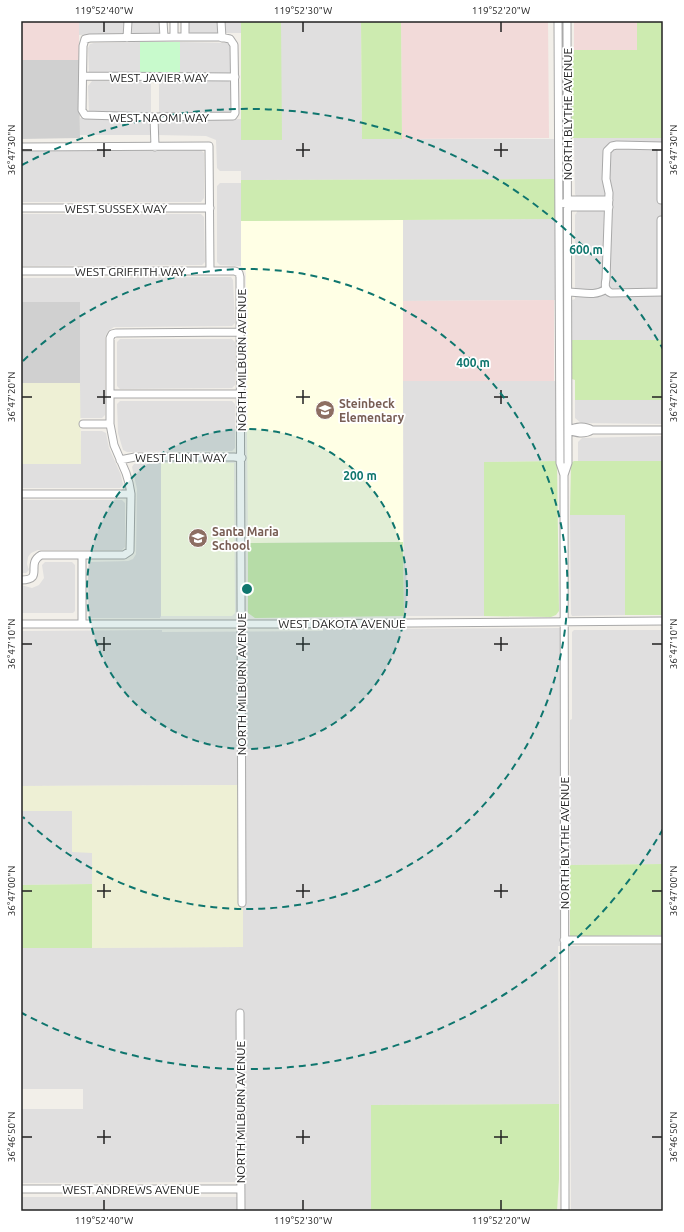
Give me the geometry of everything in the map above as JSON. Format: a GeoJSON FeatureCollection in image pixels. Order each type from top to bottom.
{"type":"FeatureCollection","features":[{"type":"Feature","properties":{"kind":"street"},"geometry":{"type":"LineString","coordinates":[[127,38],[128,21]]}},
{"type":"Feature","properties":{"kind":"street"},"geometry":{"type":"LineString","coordinates":[[164,21],[164,37]]}},
{"type":"Feature","properties":{"kind":"street"},"geometry":{"type":"LineString","coordinates":[[174,21],[174,37]]}},
{"type":"Feature","properties":{"kind":"street"},"geometry":{"type":"LineString","coordinates":[[185,21],[185,37]]}},
{"type":"Feature","properties":{"kind":"street"},"geometry":{"type":"LineString","coordinates":[[221,21],[222,38]]}},
{"type":"Feature","properties":{"kind":"street","name":"NORTH BLYTHE AVENUE"},"geometry":{"type":"LineString","coordinates":[[558,21],[560,463],[564,475]]}},
{"type":"Feature","properties":{"kind":"street","name":"NORTH BLYTHE AVENUE"},"geometry":{"type":"LineString","coordinates":[[565,1211],[564,475],[568,463],[567,21]]}},
{"type":"Feature","properties":{"kind":"street"},"geometry":{"type":"LineString","coordinates":[[82,76],[83,46],[85,39],[185,37],[230,39],[234,45],[235,77]]}},
{"type":"Feature","properties":{"kind":"street","name":"WEST JAVIER WAY"},"geometry":{"type":"LineString","coordinates":[[82,76],[235,77]]}},
{"type":"Feature","properties":{"kind":"street","name":"WEST NAOMI WAY"},"geometry":{"type":"LineString","coordinates":[[82,76],[82,110],[85,115],[154,117],[233,116],[235,114],[235,77]]}},
{"type":"Feature","properties":{"kind":"street"},"geometry":{"type":"LineString","coordinates":[[154,117],[155,147]]}},
{"type":"Feature","properties":{"kind":"street"},"geometry":{"type":"LineString","coordinates":[[660,200],[662,146],[633,146],[620,144],[609,148],[606,155],[606,179],[609,193],[609,204],[605,285],[606,289],[610,293],[662,292],[661,220]]}},
{"type":"Feature","properties":{"kind":"street"},"geometry":{"type":"LineString","coordinates":[[21,147],[209,146],[210,271]]}},
{"type":"Feature","properties":{"kind":"street","name":"NORTH BLYTHE AVENUE"},"geometry":{"type":"LineString","coordinates":[[559,160],[563,168],[563,200],[568,203]]}},
{"type":"Feature","properties":{"kind":"street"},"geometry":{"type":"LineString","coordinates":[[568,203],[609,204]]}},
{"type":"Feature","properties":{"kind":"street","name":"WEST SUSSEX WAY"},"geometry":{"type":"LineString","coordinates":[[21,208],[210,208]]}},
{"type":"Feature","properties":{"kind":"street","name":"WEST GRIFFITH WAY"},"geometry":{"type":"LineString","coordinates":[[21,271],[235,271],[239,273]]}},
{"type":"Feature","properties":{"kind":"street","name":"NORTH MILBURN AVENUE"},"geometry":{"type":"LineString","coordinates":[[239,273],[242,458],[242,903]]}},
{"type":"Feature","properties":{"kind":"street"},"geometry":{"type":"LineString","coordinates":[[568,292],[595,294],[606,289]]}},
{"type":"Feature","properties":{"kind":"street"},"geometry":{"type":"LineString","coordinates":[[560,311],[568,310]]}},
{"type":"Feature","properties":{"kind":"street"},"geometry":{"type":"LineString","coordinates":[[21,580],[29,580],[33,578],[35,558],[41,555],[124,555],[128,554],[131,549],[130,483],[114,445],[110,424],[110,338],[112,334],[116,332],[241,332]]}},
{"type":"Feature","properties":{"kind":"street","name":"NORTH BLYTHE AVENUE"},"geometry":{"type":"LineString","coordinates":[[560,381],[563,386],[563,425],[568,430]]}},
{"type":"Feature","properties":{"kind":"street"},"geometry":{"type":"LineString","coordinates":[[110,394],[241,394]]}},
{"type":"Feature","properties":{"kind":"street"},"geometry":{"type":"LineString","coordinates":[[83,424],[110,424]]}},
{"type":"Feature","properties":{"kind":"street"},"geometry":{"type":"LineString","coordinates":[[568,430],[577,427],[587,427],[592,430],[663,430]]}},
{"type":"Feature","properties":{"kind":"street","name":"WEST FLINT WAY"},"geometry":{"type":"LineString","coordinates":[[120,460],[135,457],[242,458]]}},
{"type":"Feature","properties":{"kind":"street"},"geometry":{"type":"LineString","coordinates":[[21,494],[131,494]]}},
{"type":"Feature","properties":{"kind":"street"},"geometry":{"type":"LineString","coordinates":[[82,555],[82,624]]}},
{"type":"Feature","properties":{"kind":"street","name":"WEST DAKOTA AVENUE"},"geometry":{"type":"LineString","coordinates":[[21,624],[663,621]]}},
{"type":"Feature","properties":{"kind":"street"},"geometry":{"type":"LineString","coordinates":[[564,940],[663,940]]}},
{"type":"Feature","properties":{"kind":"street","name":"NORTH MILBURN AVENUE"},"geometry":{"type":"LineString","coordinates":[[240,1013],[241,1211]]}},
{"type":"Feature","properties":{"kind":"street","name":"WEST ANDREWS AVENUE"},"geometry":{"type":"LineString","coordinates":[[21,1189],[241,1189]]}},
{"type":"Feature","properties":{"kind":"shaded area"},"geometry":{"type":"Polygon","coordinates":[[[21,21],[79,21],[79,60],[21,60],[21,21]]]}},
{"type":"Feature","properties":{"kind":"shaded area"},"geometry":{"type":"Polygon","coordinates":[[[79,21],[126,21],[125,33],[79,35],[79,21]]]}},
{"type":"Feature","properties":{"kind":"shaded area"},"geometry":{"type":"Polygon","coordinates":[[[131,21],[162,21],[160,35],[133,35],[131,31],[131,21]]]}},
{"type":"Feature","properties":{"kind":"shaded area"},"geometry":{"type":"Polygon","coordinates":[[[188,21],[219,21],[218,33],[191,34],[188,30],[188,21]]]}},
{"type":"Feature","properties":{"kind":"shaded area"},"geometry":{"type":"Polygon","coordinates":[[[224,21],[241,21],[241,33],[226,33],[224,21]]]}},
{"type":"Feature","properties":{"kind":"shaded area"},"geometry":{"type":"Polygon","coordinates":[[[281,21],[361,21],[362,139],[556,139],[556,179],[241,180],[241,171],[220,171],[217,168],[216,140],[206,136],[158,135],[159,118],[241,119],[241,140],[281,140],[281,21]]]}},
{"type":"Feature","properties":{"kind":"shaded area"},"geometry":{"type":"Polygon","coordinates":[[[401,21],[548,21],[549,138],[402,139],[401,21]]]}},
{"type":"Feature","properties":{"kind":"shaded area"},"geometry":{"type":"Polygon","coordinates":[[[574,21],[637,21],[637,50],[574,50],[574,21]]]}},
{"type":"Feature","properties":{"kind":"shaded area"},"geometry":{"type":"Polygon","coordinates":[[[140,42],[140,76],[89,73],[88,48],[90,44],[140,42]]]}},
{"type":"Feature","properties":{"kind":"shaded area"},"geometry":{"type":"Polygon","coordinates":[[[180,42],[230,43],[231,73],[180,75],[180,42]]]}},
{"type":"Feature","properties":{"kind":"shaded area"},"geometry":{"type":"Polygon","coordinates":[[[21,60],[79,60],[80,138],[21,139],[21,60]]]}},
{"type":"Feature","properties":{"kind":"shaded area"},"geometry":{"type":"Polygon","coordinates":[[[151,80],[151,114],[89,112],[88,86],[92,81],[151,80]]]}},
{"type":"Feature","properties":{"kind":"shaded area"},"geometry":{"type":"Polygon","coordinates":[[[159,80],[229,81],[232,84],[232,111],[229,113],[159,114],[159,80]]]}},
{"type":"Feature","properties":{"kind":"shaded area"},"geometry":{"type":"Polygon","coordinates":[[[80,118],[145,118],[150,120],[151,135],[80,135],[80,118]]]}},
{"type":"Feature","properties":{"kind":"shaded area"},"geometry":{"type":"Polygon","coordinates":[[[574,138],[663,138],[663,340],[572,340],[572,300],[575,299],[575,215],[577,212],[577,198],[575,194],[574,138]]]}},
{"type":"Feature","properties":{"kind":"shaded area"},"geometry":{"type":"Polygon","coordinates":[[[201,150],[204,153],[204,198],[201,202],[21,202],[21,151],[201,150]]]}},
{"type":"Feature","properties":{"kind":"shaded area"},"geometry":{"type":"Polygon","coordinates":[[[220,183],[241,183],[241,266],[220,265],[217,262],[217,186],[220,183]]]}},
{"type":"Feature","properties":{"kind":"shaded area"},"geometry":{"type":"Polygon","coordinates":[[[21,214],[201,214],[204,217],[205,262],[202,265],[21,266],[21,214]]]}},
{"type":"Feature","properties":{"kind":"shaded area"},"geometry":{"type":"Polygon","coordinates":[[[556,219],[557,300],[403,301],[403,220],[556,219]]]}},
{"type":"Feature","properties":{"kind":"shaded area","name":"Steinbeck Elementary"},"geometry":{"type":"Polygon","coordinates":[[[403,220],[403,542],[248,543],[246,318],[248,316],[246,304],[246,274],[245,270],[241,266],[241,221],[403,220]]]}},
{"type":"Feature","properties":{"kind":"shaded area"},"geometry":{"type":"Polygon","coordinates":[[[231,277],[233,280],[235,323],[232,326],[114,327],[108,331],[105,337],[105,415],[102,418],[80,418],[80,302],[21,302],[21,278],[231,277]]]}},
{"type":"Feature","properties":{"kind":"shaded area"},"geometry":{"type":"Polygon","coordinates":[[[554,300],[554,381],[403,381],[403,301],[554,300]]]}},
{"type":"Feature","properties":{"kind":"shaded area"},"geometry":{"type":"Polygon","coordinates":[[[21,302],[80,302],[80,383],[21,383],[21,302]]]}},
{"type":"Feature","properties":{"kind":"shaded area"},"geometry":{"type":"Polygon","coordinates":[[[120,339],[232,339],[235,342],[235,385],[232,388],[120,389],[117,386],[117,342],[120,339]]]}},
{"type":"Feature","properties":{"kind":"shaded area"},"geometry":{"type":"Polygon","coordinates":[[[403,381],[557,381],[557,461],[484,462],[484,616],[404,616],[403,381]]]}},
{"type":"Feature","properties":{"kind":"shaded area"},"geometry":{"type":"Polygon","coordinates":[[[21,383],[80,383],[81,464],[21,464],[21,383]]]}},
{"type":"Feature","properties":{"kind":"shaded area"},"geometry":{"type":"Polygon","coordinates":[[[575,400],[663,400],[663,424],[581,423],[575,418],[575,400]]]}},
{"type":"Feature","properties":{"kind":"shaded area"},"geometry":{"type":"Polygon","coordinates":[[[120,401],[232,401],[235,404],[235,448],[232,451],[127,452],[123,450],[118,433],[117,404],[120,401]]]}},
{"type":"Feature","properties":{"kind":"shaded area"},"geometry":{"type":"Polygon","coordinates":[[[81,431],[102,431],[106,433],[109,448],[121,475],[123,485],[120,488],[21,488],[21,464],[80,464],[81,431]]]}},
{"type":"Feature","properties":{"kind":"shaded area"},"geometry":{"type":"Polygon","coordinates":[[[663,436],[663,615],[662,461],[578,461],[578,442],[582,438],[663,436]]]}},
{"type":"Feature","properties":{"kind":"shaded area"},"geometry":{"type":"Polygon","coordinates":[[[161,463],[161,616],[160,618],[89,618],[88,565],[91,562],[128,561],[133,559],[136,554],[137,489],[132,467],[134,464],[161,463]]]}},
{"type":"Feature","properties":{"kind":"shaded area","name":"Santa Maria School"},"geometry":{"type":"Polygon","coordinates":[[[161,463],[234,463],[235,613],[232,616],[161,616],[161,463]]]}},
{"type":"Feature","properties":{"kind":"shaded area"},"geometry":{"type":"Polygon","coordinates":[[[21,500],[122,500],[125,503],[125,547],[122,550],[38,550],[31,553],[28,557],[27,564],[29,570],[26,573],[21,573],[21,500]]]}},
{"type":"Feature","properties":{"kind":"shaded area"},"geometry":{"type":"Polygon","coordinates":[[[570,515],[625,515],[625,615],[572,616],[570,515]]]}},
{"type":"Feature","properties":{"kind":"shaded area"},"geometry":{"type":"Polygon","coordinates":[[[45,562],[72,562],[75,565],[75,611],[73,613],[21,613],[21,585],[32,588],[39,585],[44,578],[42,565],[45,562]]]}},
{"type":"Feature","properties":{"kind":"shaded area"},"geometry":{"type":"Polygon","coordinates":[[[560,628],[561,946],[558,946],[559,1104],[371,1105],[371,1211],[244,1211],[244,1108],[237,1109],[237,1182],[21,1183],[21,1109],[83,1109],[83,1089],[21,1089],[21,948],[243,947],[243,785],[21,786],[21,631],[162,630],[162,632],[323,631],[323,629],[560,628]]]}},
{"type":"Feature","properties":{"kind":"shaded area"},"geometry":{"type":"Polygon","coordinates":[[[574,630],[663,630],[663,864],[570,865],[570,720],[572,719],[572,632],[574,630]]]}},
{"type":"Feature","properties":{"kind":"shaded area"},"geometry":{"type":"Polygon","coordinates":[[[243,785],[243,947],[92,948],[92,853],[72,852],[72,811],[21,811],[21,786],[243,785]]]}},
{"type":"Feature","properties":{"kind":"shaded area"},"geometry":{"type":"Polygon","coordinates":[[[21,811],[72,811],[72,852],[92,852],[92,884],[21,885],[21,811]]]}},
{"type":"Feature","properties":{"kind":"shaded area"},"geometry":{"type":"Polygon","coordinates":[[[663,945],[663,1211],[571,1211],[570,946],[663,945]]]}},
{"type":"Feature","properties":{"kind":"shaded area"},"geometry":{"type":"Polygon","coordinates":[[[21,1197],[237,1197],[237,1211],[21,1211],[21,1197]]]}},
{"type":"Feature","properties":{"kind":"green space"},"geometry":{"type":"Polygon","coordinates":[[[241,21],[281,21],[282,140],[241,140],[241,21]]]}},
{"type":"Feature","properties":{"kind":"green space"},"geometry":{"type":"Polygon","coordinates":[[[361,21],[401,21],[402,139],[362,139],[361,21]]]}},
{"type":"Feature","properties":{"kind":"green space"},"geometry":{"type":"Polygon","coordinates":[[[637,21],[663,21],[663,138],[572,138],[570,94],[574,50],[637,50],[637,21]]]}},
{"type":"Feature","properties":{"kind":"green space"},"geometry":{"type":"Polygon","coordinates":[[[140,42],[180,42],[180,75],[140,76],[140,42]]]}},
{"type":"Feature","properties":{"kind":"green space"},"geometry":{"type":"Polygon","coordinates":[[[556,179],[556,219],[241,221],[241,180],[556,179]]]}},
{"type":"Feature","properties":{"kind":"green space"},"geometry":{"type":"Polygon","coordinates":[[[572,340],[663,340],[663,400],[575,400],[575,380],[572,379],[572,340]]]}},
{"type":"Feature","properties":{"kind":"green space"},"geometry":{"type":"Polygon","coordinates":[[[557,461],[559,611],[556,615],[551,617],[484,616],[484,462],[557,461]]]}},
{"type":"Feature","properties":{"kind":"green space"},"geometry":{"type":"Polygon","coordinates":[[[574,461],[662,461],[662,615],[625,615],[625,515],[570,515],[571,463],[574,461]]]}},
{"type":"Feature","properties":{"kind":"green space"},"geometry":{"type":"Polygon","coordinates":[[[403,542],[404,616],[255,618],[248,613],[248,543],[403,542]]]}},
{"type":"Feature","properties":{"kind":"green space"},"geometry":{"type":"Polygon","coordinates":[[[663,864],[663,935],[570,936],[570,865],[663,864]]]}},
{"type":"Feature","properties":{"kind":"green space"},"geometry":{"type":"Polygon","coordinates":[[[92,884],[92,948],[21,948],[21,885],[92,884]]]}},
{"type":"Feature","properties":{"kind":"green space"},"geometry":{"type":"Polygon","coordinates":[[[559,1104],[559,1179],[557,1211],[371,1211],[371,1105],[559,1104]]]}},
{"type":"Feature","properties":{"kind":"place","name":"Steinbeck Elementary"},"geometry":{"type":"Point","coordinates":[325,410]}},
{"type":"Feature","properties":{"kind":"place","name":"Santa Maria School"},"geometry":{"type":"Point","coordinates":[198,538]}}]}
